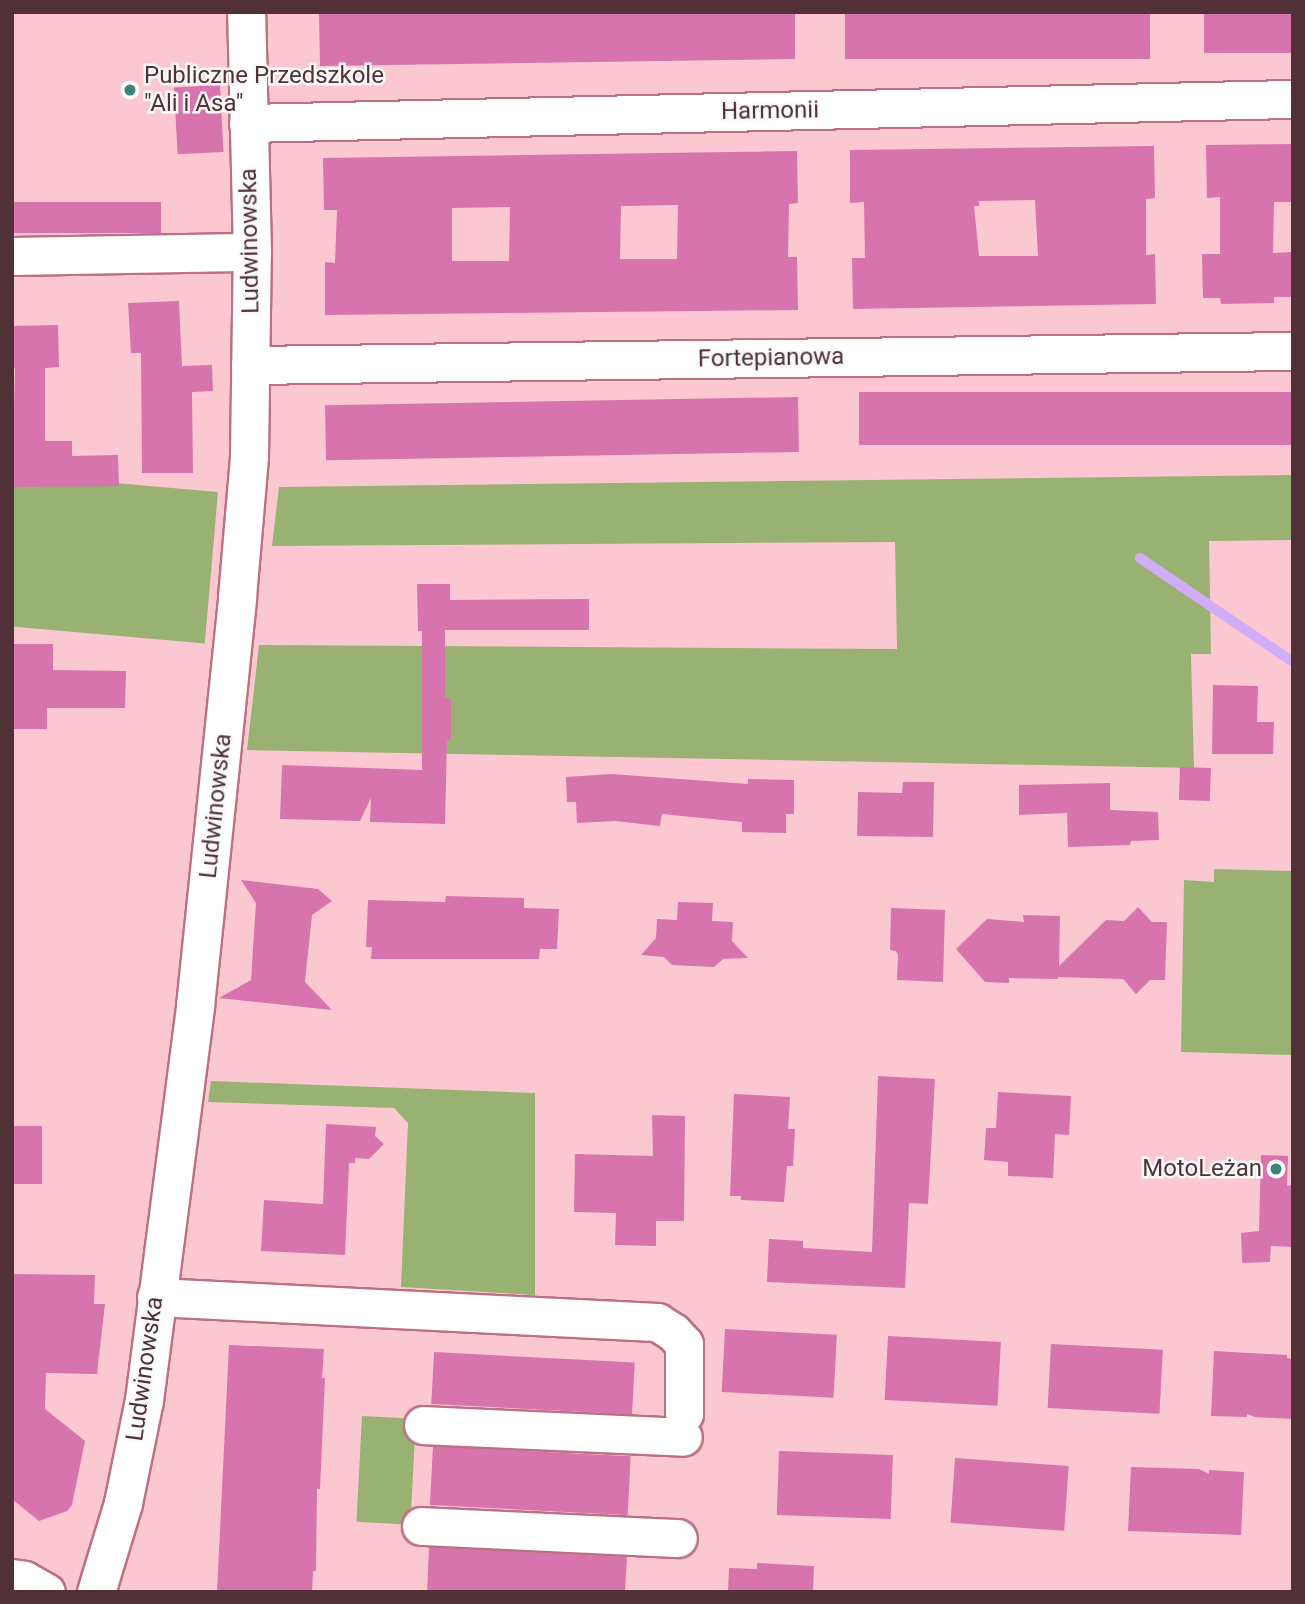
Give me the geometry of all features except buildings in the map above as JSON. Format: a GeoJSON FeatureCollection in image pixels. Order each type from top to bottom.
{"type":"FeatureCollection","features":[{"type":"Feature","properties":{"kind":"street","name":"Ludwinowska"},"geometry":{"type":"LineString","coordinates":[[96,1592],[123,1503],[144,1400],[213,843],[249,456],[252,252],[246,12]]}},
{"type":"Feature","properties":{"kind":"street","name":"Harmonii"},"geometry":{"type":"LineString","coordinates":[[248,123],[1293,99]]}},
{"type":"Feature","properties":{"kind":"street"},"geometry":{"type":"LineString","coordinates":[[12,256],[252,252]]}},
{"type":"Feature","properties":{"kind":"street","name":"Fortepianowa"},"geometry":{"type":"LineString","coordinates":[[250,365],[1293,351]]}},
{"type":"Feature","properties":{"kind":"street"},"geometry":{"type":"LineString","coordinates":[[156,1297],[657,1322],[673,1332],[684,1344],[683,1426],[423,1424]]}},
{"type":"Feature","properties":{"kind":"street"},"geometry":{"type":"LineString","coordinates":[[421,1526],[678,1538]]}},
{"type":"Feature","properties":{"kind":"green space"},"geometry":{"type":"Polygon","coordinates":[[[13,474],[218,492],[205,643],[12,627],[13,474]]]}},
{"type":"Feature","properties":{"kind":"green space"},"geometry":{"type":"Polygon","coordinates":[[[1293,475],[1293,540],[1209,541],[1211,654],[1191,654],[1194,768],[247,750],[259,645],[897,649],[895,542],[272,546],[279,487],[1293,475]]]}},
{"type":"Feature","properties":{"kind":"green space"},"geometry":{"type":"Polygon","coordinates":[[[1214,869],[1293,871],[1293,1055],[1181,1052],[1184,880],[1214,882],[1214,869]]]}},
{"type":"Feature","properties":{"kind":"green space"},"geometry":{"type":"Polygon","coordinates":[[[211,1081],[535,1093],[535,1295],[401,1287],[408,1123],[394,1108],[208,1102],[211,1081]]]}},
{"type":"Feature","properties":{"kind":"green space"},"geometry":{"type":"Polygon","coordinates":[[[362,1416],[416,1419],[410,1525],[356,1522],[362,1416]]]}},
{"type":"Feature","properties":{"kind":"waterway"},"geometry":{"type":"LineString","coordinates":[[1140,558],[1293,662]]}},
{"type":"Feature","properties":{"kind":"place","name":"Publiczne Przedszkole \"Ali i Asa\""},"geometry":{"type":"Point","coordinates":[130,90]}},
{"type":"Feature","properties":{"kind":"place","name":"MotoLeżan"},"geometry":{"type":"Point","coordinates":[1276,1169]}}]}
